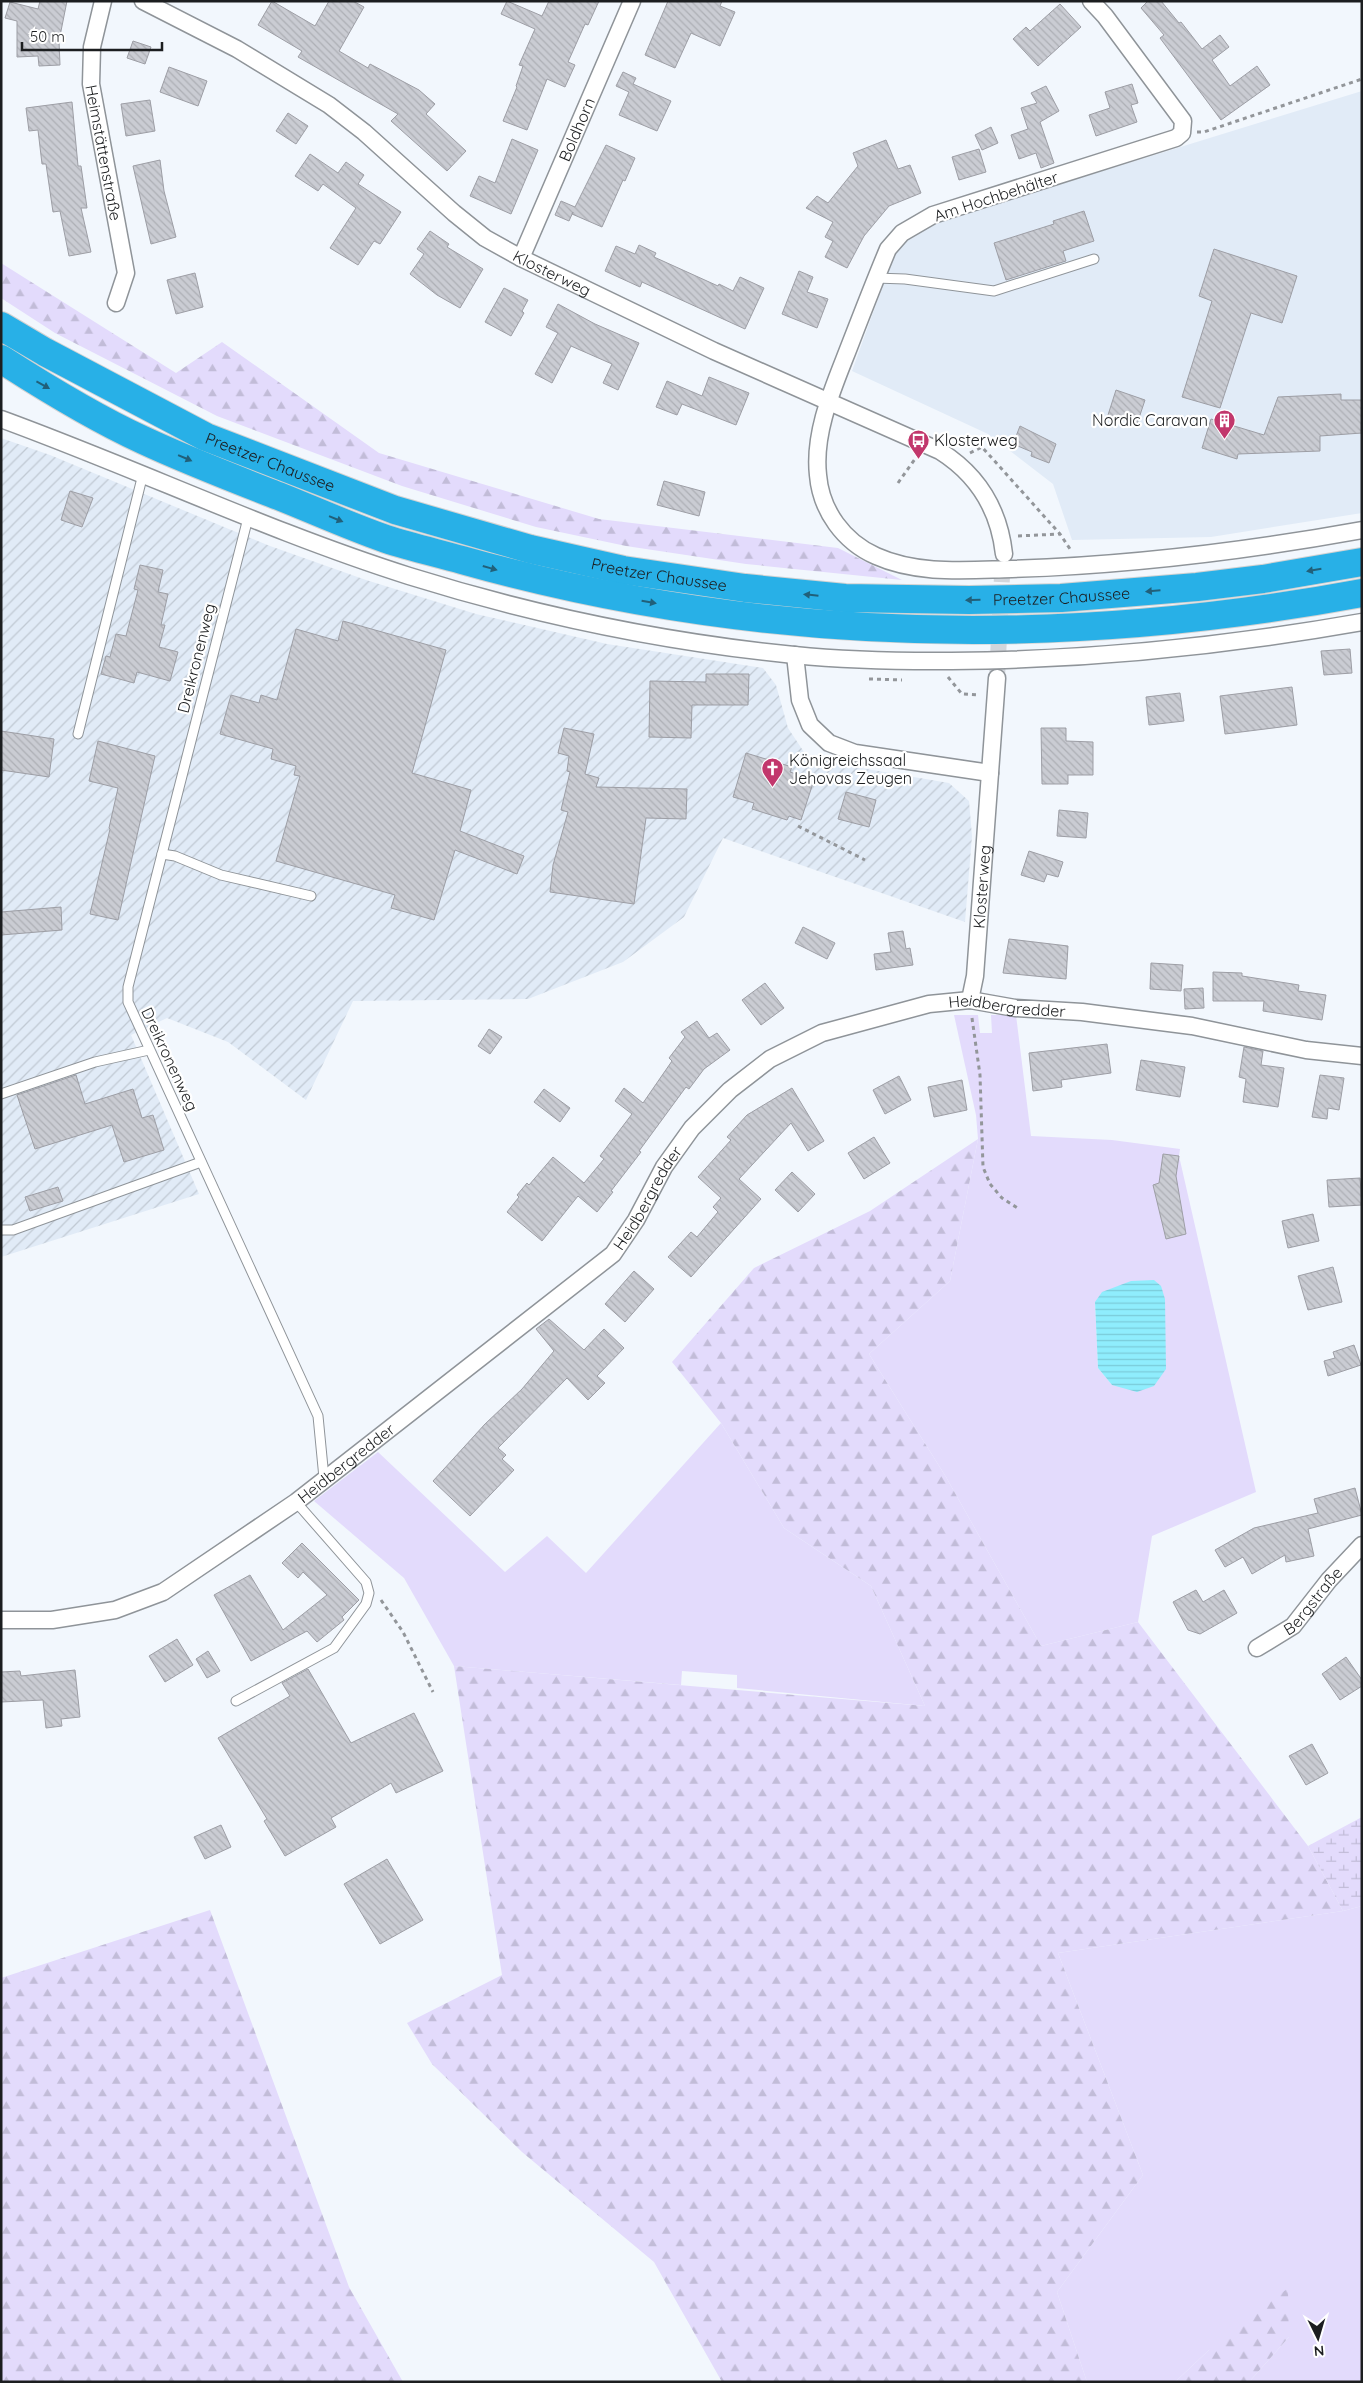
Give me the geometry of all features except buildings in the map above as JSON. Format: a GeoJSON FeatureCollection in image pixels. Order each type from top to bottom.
{"type":"FeatureCollection","features":[{"type":"Feature","properties":{"kind":"highway","name":"Preetzer Chaussee"},"geometry":{"type":"LineString","coordinates":[[1,326],[45,352],[215,441],[395,510],[530,549],[623,570],[745,588],[845,598],[969,600],[1061,598],[1197,587],[1263,579],[1362,562]]}},
{"type":"Feature","properties":{"kind":"highway","name":"Preetzer Chaussee"},"geometry":{"type":"LineString","coordinates":[[1,359],[33,380],[140,439],[386,538],[523,577],[619,597],[740,617],[844,627],[925,630],[1013,630],[1192,618],[1362,593]]}},
{"type":"Feature","properties":{"kind":"street","name":"Heimstättenstraße"},"geometry":{"type":"LineString","coordinates":[[103,1],[92,47],[91,84],[126,273],[116,303]]}},
{"type":"Feature","properties":{"kind":"street","name":"Klosterweg"},"geometry":{"type":"LineString","coordinates":[[143,1],[237,49],[329,105],[364,132],[470,226],[486,238],[521,258],[714,351],[926,444],[956,460],[988,498],[1002,536],[1004,554]]}},
{"type":"Feature","properties":{"kind":"street","name":"Boldhorn"},"geometry":{"type":"LineString","coordinates":[[521,258],[632,1]]}},
{"type":"Feature","properties":{"kind":"street"},"geometry":{"type":"LineString","coordinates":[[1092,1],[1182,121],[1182,133]]}},
{"type":"Feature","properties":{"kind":"street","name":"Am Hochbehälter"},"geometry":{"type":"LineString","coordinates":[[828,402],[888,249],[902,233],[932,215],[1176,138],[1182,133]]}},
{"type":"Feature","properties":{"kind":"street","name":"Preetzer Chaussee"},"geometry":{"type":"LineString","coordinates":[[828,402],[817,462],[818,477],[828,509],[845,537],[875,556],[904,566],[932,570],[1084,567],[1224,553],[1362,530]]}},
{"type":"Feature","properties":{"kind":"street"},"geometry":{"type":"LineString","coordinates":[[1,419],[248,518],[407,575],[559,617],[637,632],[795,655],[877,660],[962,662],[1088,657],[1209,646],[1362,622]]}},
{"type":"Feature","properties":{"kind":"street"},"geometry":{"type":"LineString","coordinates":[[795,655],[800,700],[810,726],[829,743],[855,752],[990,773]]}},
{"type":"Feature","properties":{"kind":"street","name":"Klosterweg"},"geometry":{"type":"LineString","coordinates":[[970,1000],[975,976],[997,678]]}},
{"type":"Feature","properties":{"kind":"street","name":"Heidbergredder"},"geometry":{"type":"LineString","coordinates":[[1,1620],[52,1620],[115,1610],[162,1592],[296,1502],[324,1478],[399,1423],[613,1254],[636,1220],[664,1167],[692,1128],[730,1090],[770,1059],[822,1033],[930,1004],[970,1000],[1015,1008],[1082,1012],[1192,1026],[1306,1050],[1362,1056]]}},
{"type":"Feature","properties":{"kind":"street","name":"Bergstraße"},"geometry":{"type":"LineString","coordinates":[[1256,1648],[1292,1626],[1329,1580],[1362,1544]]}},
{"type":"Feature","properties":{"kind":"lane"},"geometry":{"type":"LineString","coordinates":[[876,278],[905,279],[994,291],[1094,259]]}},
{"type":"Feature","properties":{"kind":"lane"},"geometry":{"type":"LineString","coordinates":[[78,734],[142,474]]}},
{"type":"Feature","properties":{"kind":"lane","name":"Dreikronenweg"},"geometry":{"type":"LineString","coordinates":[[248,518],[128,987],[128,1002],[318,1416],[324,1478]]}},
{"type":"Feature","properties":{"kind":"lane"},"geometry":{"type":"LineString","coordinates":[[162,854],[175,856],[221,875],[311,896]]}},
{"type":"Feature","properties":{"kind":"lane"},"geometry":{"type":"LineString","coordinates":[[1,1094],[95,1062],[149,1050]]}},
{"type":"Feature","properties":{"kind":"lane"},"geometry":{"type":"LineString","coordinates":[[1,1230],[13,1230],[201,1162]]}},
{"type":"Feature","properties":{"kind":"lane"},"geometry":{"type":"LineString","coordinates":[[236,1701],[334,1648],[366,1604],[369,1593],[366,1582],[296,1502]]}},
{"type":"Feature","properties":{"kind":"path"},"geometry":{"type":"LineString","coordinates":[[1182,133],[1204,132],[1362,79]]}},
{"type":"Feature","properties":{"kind":"path"},"geometry":{"type":"LineString","coordinates":[[898,483],[926,444]]}},
{"type":"Feature","properties":{"kind":"path"},"geometry":{"type":"LineString","coordinates":[[956,460],[982,447],[1060,534],[1076,556]]}},
{"type":"Feature","properties":{"kind":"path"},"geometry":{"type":"LineString","coordinates":[[1002,536],[1060,534]]}},
{"type":"Feature","properties":{"kind":"path"},"geometry":{"type":"LineString","coordinates":[[945,673],[962,694],[996,697]]}},
{"type":"Feature","properties":{"kind":"path"},"geometry":{"type":"LineString","coordinates":[[798,826],[864,860]]}},
{"type":"Feature","properties":{"kind":"path"},"geometry":{"type":"LineString","coordinates":[[970,1000],[980,1075],[984,1167],[990,1184],[1002,1198],[1019,1209]]}},
{"type":"Feature","properties":{"kind":"path"},"geometry":{"type":"LineString","coordinates":[[369,1593],[383,1601],[403,1632],[433,1692]]}},
{"type":"Feature","properties":{"kind":"shaded area"},"geometry":{"type":"Polygon","coordinates":[[[1362,91],[1362,513],[1211,537],[1072,540],[1053,484],[988,434],[852,371],[893,257],[912,234],[937,222],[1362,91]]]}},
{"type":"Feature","properties":{"kind":"shaded area"},"geometry":{"type":"Polygon","coordinates":[[[1,438],[50,455],[270,546],[366,580],[476,614],[607,644],[763,668],[776,685],[788,728],[806,755],[843,765],[949,783],[969,801],[972,836],[965,922],[723,838],[684,917],[623,962],[528,999],[353,1001],[306,1100],[228,1042],[167,1018],[131,1035],[199,1194],[1,1257],[1,438]]]}},
{"type":"Feature","properties":{"kind":"green space"},"geometry":{"type":"Polygon","coordinates":[[[1,263],[176,373],[222,342],[379,453],[599,519],[838,548],[902,580],[746,564],[626,546],[536,527],[402,486],[217,416],[55,333],[1,298],[1,263]]]}},
{"type":"Feature","properties":{"kind":"green space"},"geometry":{"type":"Polygon","coordinates":[[[954,1015],[978,1015],[980,1033],[992,1033],[991,1015],[1016,1015],[1031,1136],[1112,1140],[1180,1149],[1179,1156],[1256,1492],[1152,1536],[1138,1622],[1041,1646],[946,1477],[869,1354],[950,1281],[978,1139],[976,1115],[954,1015]],[[1163,1154],[1159,1183],[1153,1185],[1166,1239],[1186,1234],[1179,1201],[1181,1200],[1175,1180],[1179,1156],[1163,1154]],[[1165,1299],[1095,1302],[1098,1368],[1112,1385],[1165,1324],[1165,1299]]]}},
{"type":"Feature","properties":{"kind":"green space"},"geometry":{"type":"Polygon","coordinates":[[[978,1139],[950,1281],[869,1354],[946,1477],[1041,1646],[1138,1622],[1308,1846],[1343,1911],[1058,1953],[1143,2175],[1057,2292],[1087,2382],[722,2382],[654,2262],[522,2152],[432,2064],[407,2023],[502,1975],[454,1666],[925,1706],[871,1586],[784,1528],[721,1423],[672,1362],[754,1268],[870,1211],[978,1139]]]}},
{"type":"Feature","properties":{"kind":"green space"},"geometry":{"type":"Polygon","coordinates":[[[721,1423],[784,1528],[871,1586],[925,1706],[737,1688],[737,1675],[682,1671],[681,1685],[454,1666],[404,1578],[314,1501],[378,1452],[505,1572],[547,1536],[586,1573],[721,1423]]]}},
{"type":"Feature","properties":{"kind":"green space"},"geometry":{"type":"Polygon","coordinates":[[[1362,1817],[1362,1906],[1343,1911],[1308,1846],[1362,1817]]]}},
{"type":"Feature","properties":{"kind":"green space"},"geometry":{"type":"Polygon","coordinates":[[[1362,1906],[1362,2382],[1249,2382],[1289,2337],[1209,2350],[1175,2382],[1087,2382],[1057,2292],[1143,2175],[1058,1953],[1343,1911],[1362,1906]]]}},
{"type":"Feature","properties":{"kind":"green space"},"geometry":{"type":"Polygon","coordinates":[[[210,1910],[349,2287],[403,2382],[1,2382],[1,1978],[210,1910]]]}},
{"type":"Feature","properties":{"kind":"green space"},"geometry":{"type":"Polygon","coordinates":[[[1288,2288],[1289,2337],[1249,2382],[1175,2382],[1209,2350],[1288,2288]]]}},
{"type":"Feature","properties":{"kind":"water"},"geometry":{"type":"Polygon","coordinates":[[[1154,1280],[1161,1286],[1165,1299],[1166,1369],[1154,1386],[1137,1392],[1112,1385],[1098,1368],[1095,1302],[1102,1292],[1131,1281],[1154,1280]]]}},
{"type":"Feature","properties":{"kind":"tunnel"},"geometry":{"type":"LineString","coordinates":[[997,678],[1003,556]]}},
{"type":"Feature","properties":{"kind":"place","name":"Nordic Caravan"},"geometry":{"type":"Point","coordinates":[1224,439]}},
{"type":"Feature","properties":{"kind":"place","name":"Klosterweg"},"geometry":{"type":"Point","coordinates":[918,459]}},
{"type":"Feature","properties":{"kind":"place","name":"Königreichssaal Jehovas Zeugen"},"geometry":{"type":"Point","coordinates":[773,788]}}]}
